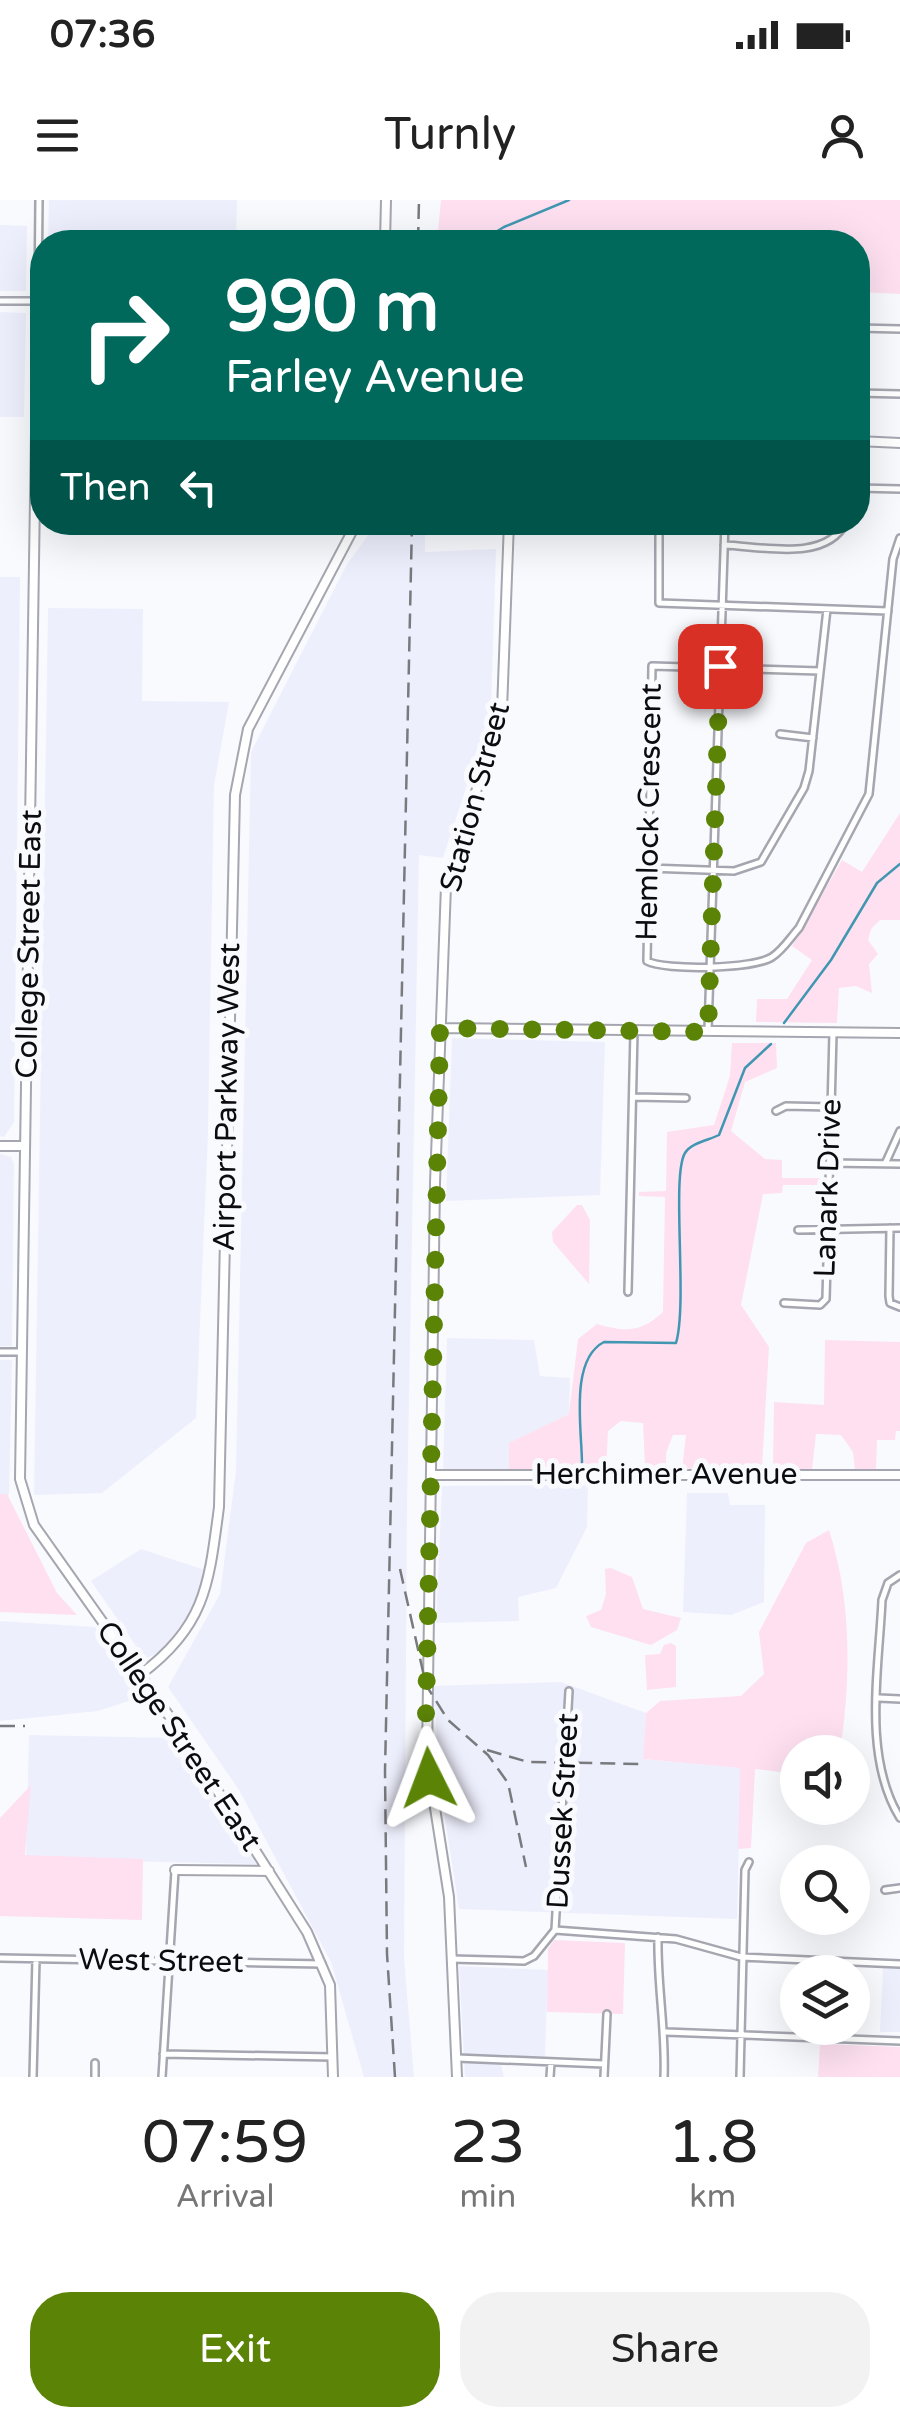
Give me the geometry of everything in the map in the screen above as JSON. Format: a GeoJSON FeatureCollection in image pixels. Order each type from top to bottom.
{"type":"FeatureCollection","features":[{"type":"Feature","properties":{"kind":"street","name":"College Street East"},"geometry":{"type":"LineString","coordinates":[[39,230],[40,200]]}},
{"type":"Feature","properties":{"kind":"street"},"geometry":{"type":"LineString","coordinates":[[385,230],[386,200]]}},
{"type":"Feature","properties":{"kind":"street"},"geometry":{"type":"LineString","coordinates":[[0,300],[30,301]]}},
{"type":"Feature","properties":{"kind":"street"},"geometry":{"type":"LineString","coordinates":[[870,328],[900,329]]}},
{"type":"Feature","properties":{"kind":"street"},"geometry":{"type":"LineString","coordinates":[[870,393],[900,394]]}},
{"type":"Feature","properties":{"kind":"street"},"geometry":{"type":"LineString","coordinates":[[870,442],[900,443]]}},
{"type":"Feature","properties":{"kind":"street"},"geometry":{"type":"LineString","coordinates":[[870,488],[900,489]]}},
{"type":"Feature","properties":{"kind":"street","name":"College Street East"},"geometry":{"type":"LineString","coordinates":[[34,535],[20,1455],[24,1502],[62,1568],[141,1674],[269,1871],[322,1964],[332,2003],[332,2077]]}},
{"type":"Feature","properties":{"kind":"street","name":"Airport Parkway West"},"geometry":{"type":"LineString","coordinates":[[141,1674],[183,1638],[194,1620],[212,1561],[220,1507],[232,864],[242,750],[265,690],[350,535]]}},
{"type":"Feature","properties":{"kind":"street","name":"Station Street"},"geometry":{"type":"LineString","coordinates":[[458,2077],[449,1898],[427,1757],[440,1028],[446,886],[502,710],[508,535]]}},
{"type":"Feature","properties":{"kind":"street"},"geometry":{"type":"LineString","coordinates":[[660,535],[659,604],[888,611]]}},
{"type":"Feature","properties":{"kind":"street"},"geometry":{"type":"LineString","coordinates":[[708,1032],[724,535]]}},
{"type":"Feature","properties":{"kind":"street"},"geometry":{"type":"LineString","coordinates":[[724,545],[816,548],[837,535]]}},
{"type":"Feature","properties":{"kind":"street"},"geometry":{"type":"LineString","coordinates":[[710,965],[760,963],[784,946],[864,811],[900,538]]}},
{"type":"Feature","properties":{"kind":"street"},"geometry":{"type":"LineString","coordinates":[[648,868],[744,870],[760,862],[804,788],[826,609]]}},
{"type":"Feature","properties":{"kind":"street","name":"Hemlock Crescent"},"geometry":{"type":"LineString","coordinates":[[710,965],[647,961],[652,666],[720,666]]}},
{"type":"Feature","properties":{"kind":"street"},"geometry":{"type":"LineString","coordinates":[[720,666],[820,670]]}},
{"type":"Feature","properties":{"kind":"street"},"geometry":{"type":"LineString","coordinates":[[780,734],[813,738]]}},
{"type":"Feature","properties":{"kind":"street"},"geometry":{"type":"LineString","coordinates":[[440,1028],[900,1033]]}},
{"type":"Feature","properties":{"kind":"street"},"geometry":{"type":"LineString","coordinates":[[628,1292],[634,1031]]}},
{"type":"Feature","properties":{"kind":"street","name":"Lanark Drive"},"geometry":{"type":"LineString","coordinates":[[784,1303],[824,1303],[833,1033]]}},
{"type":"Feature","properties":{"kind":"street"},"geometry":{"type":"LineString","coordinates":[[633,1097],[686,1098]]}},
{"type":"Feature","properties":{"kind":"street"},"geometry":{"type":"LineString","coordinates":[[776,1111],[786,1106],[831,1107]]}},
{"type":"Feature","properties":{"kind":"street"},"geometry":{"type":"LineString","coordinates":[[885,1164],[900,1131]]}},
{"type":"Feature","properties":{"kind":"street"},"geometry":{"type":"LineString","coordinates":[[0,1146],[25,1146]]}},
{"type":"Feature","properties":{"kind":"street"},"geometry":{"type":"LineString","coordinates":[[830,1163],[900,1164]]}},
{"type":"Feature","properties":{"kind":"street"},"geometry":{"type":"LineString","coordinates":[[890,1228],[888,1296],[890,1304],[900,1306]]}},
{"type":"Feature","properties":{"kind":"street"},"geometry":{"type":"LineString","coordinates":[[798,1230],[900,1228]]}},
{"type":"Feature","properties":{"kind":"street"},"geometry":{"type":"LineString","coordinates":[[0,1352],[22,1352]]}},
{"type":"Feature","properties":{"kind":"street","name":"Herchimer Avenue"},"geometry":{"type":"LineString","coordinates":[[431,1474],[900,1475]]}},
{"type":"Feature","properties":{"kind":"street"},"geometry":{"type":"LineString","coordinates":[[900,1576],[888,1583],[882,1600],[878,1698],[880,1766],[900,1818]]}},
{"type":"Feature","properties":{"kind":"street","name":"Dussek Street"},"geometry":{"type":"LineString","coordinates":[[555,1930],[569,1691]]}},
{"type":"Feature","properties":{"kind":"street"},"geometry":{"type":"LineString","coordinates":[[878,1698],[900,1699]]}},
{"type":"Feature","properties":{"kind":"street"},"geometry":{"type":"LineString","coordinates":[[740,2077],[741,1957],[745,1870],[749,1862]]}},
{"type":"Feature","properties":{"kind":"street"},"geometry":{"type":"LineString","coordinates":[[162,2077],[176,1870],[269,1871]]}},
{"type":"Feature","properties":{"kind":"street"},"geometry":{"type":"LineString","coordinates":[[885,1890],[900,1888]]}},
{"type":"Feature","properties":{"kind":"street"},"geometry":{"type":"LineString","coordinates":[[450,1958],[524,1961],[534,1956],[555,1930],[658,1938],[741,1957],[900,1964]]}},
{"type":"Feature","properties":{"kind":"street"},"geometry":{"type":"LineString","coordinates":[[658,1938],[658,1996],[666,2032],[664,2077]]}},
{"type":"Feature","properties":{"kind":"street","name":"West Street"},"geometry":{"type":"LineString","coordinates":[[0,1958],[322,1964]]}},
{"type":"Feature","properties":{"kind":"street"},"geometry":{"type":"LineString","coordinates":[[33,2077],[36,1959]]}},
{"type":"Feature","properties":{"kind":"street"},"geometry":{"type":"LineString","coordinates":[[604,2077],[607,2014]]}},
{"type":"Feature","properties":{"kind":"street"},"geometry":{"type":"LineString","coordinates":[[666,2032],[900,2041]]}},
{"type":"Feature","properties":{"kind":"street"},"geometry":{"type":"LineString","coordinates":[[164,2054],[333,2058]]}},
{"type":"Feature","properties":{"kind":"street"},"geometry":{"type":"LineString","coordinates":[[456,2058],[604,2064]]}},
{"type":"Feature","properties":{"kind":"street"},"geometry":{"type":"LineString","coordinates":[[550,2062],[550,2077]]}},
{"type":"Feature","properties":{"kind":"street"},"geometry":{"type":"LineString","coordinates":[[95,2063],[95,2077]]}},
{"type":"Feature","properties":{"kind":"shaded area"},"geometry":{"type":"Polygon","coordinates":[[[49,200],[237,200],[236,230],[48,230],[49,200]]]}},
{"type":"Feature","properties":{"kind":"shaded area"},"geometry":{"type":"Polygon","coordinates":[[[441,200],[900,200],[900,294],[870,293],[870,230],[438,230],[441,200]]]}},
{"type":"Feature","properties":{"kind":"shaded area"},"geometry":{"type":"Polygon","coordinates":[[[0,225],[27,226],[26,291],[0,291],[0,225]]]}},
{"type":"Feature","properties":{"kind":"shaded area"},"geometry":{"type":"Polygon","coordinates":[[[0,312],[26,313],[24,417],[0,417],[0,312]]]}},
{"type":"Feature","properties":{"kind":"shaded area"},"geometry":{"type":"Polygon","coordinates":[[[368,535],[425,535],[425,552],[496,549],[491,712],[443,858],[419,855],[407,1509],[404,1958],[414,2077],[364,2077],[331,1962],[239,1790],[168,1687],[220,1594],[236,1471],[251,752],[347,564],[368,535]]]}},
{"type":"Feature","properties":{"kind":"shaded area"},"geometry":{"type":"Polygon","coordinates":[[[0,577],[20,577],[14,1122],[4,1137],[0,1136],[0,577]]]}},
{"type":"Feature","properties":{"kind":"shaded area"},"geometry":{"type":"Polygon","coordinates":[[[48,608],[143,609],[142,701],[229,702],[214,785],[208,1133],[196,1418],[102,1493],[34,1495],[48,608]]]}},
{"type":"Feature","properties":{"kind":"shaded area"},"geometry":{"type":"Polygon","coordinates":[[[900,813],[900,920],[880,920],[871,929],[868,940],[878,954],[869,964],[872,993],[856,986],[839,988],[837,1023],[756,1022],[757,999],[787,999],[812,960],[792,946],[842,860],[862,872],[900,813]]]}},
{"type":"Feature","properties":{"kind":"shaded area"},"geometry":{"type":"Polygon","coordinates":[[[452,1038],[605,1042],[600,1195],[446,1201],[452,1038]]]}},
{"type":"Feature","properties":{"kind":"shaded area"},"geometry":{"type":"Polygon","coordinates":[[[732,1043],[776,1043],[777,1068],[745,1082],[731,1131],[765,1159],[782,1160],[782,1178],[825,1178],[825,1185],[783,1185],[782,1193],[763,1194],[741,1305],[769,1347],[762,1467],[682,1469],[686,1435],[673,1435],[666,1453],[666,1470],[645,1468],[643,1423],[621,1421],[608,1431],[606,1470],[509,1469],[509,1443],[569,1414],[578,1339],[597,1324],[632,1329],[663,1312],[665,1197],[639,1196],[639,1192],[666,1191],[667,1132],[714,1125],[730,1076],[732,1043]]]}},
{"type":"Feature","properties":{"kind":"shaded area"},"geometry":{"type":"Polygon","coordinates":[[[0,1154],[11,1157],[14,1164],[12,1346],[0,1346],[0,1154]]]}},
{"type":"Feature","properties":{"kind":"shaded area"},"geometry":{"type":"Polygon","coordinates":[[[577,1205],[582,1205],[590,1220],[589,1284],[553,1242],[552,1232],[577,1205]]]}},
{"type":"Feature","properties":{"kind":"shaded area"},"geometry":{"type":"Polygon","coordinates":[[[447,1338],[534,1340],[540,1376],[570,1378],[569,1414],[510,1443],[509,1469],[443,1471],[447,1338]]]}},
{"type":"Feature","properties":{"kind":"shaded area"},"geometry":{"type":"Polygon","coordinates":[[[825,1340],[900,1342],[900,1431],[896,1431],[895,1440],[877,1440],[876,1470],[855,1470],[853,1452],[841,1435],[816,1434],[812,1470],[773,1469],[774,1402],[824,1405],[825,1340]]]}},
{"type":"Feature","properties":{"kind":"shaded area"},"geometry":{"type":"Polygon","coordinates":[[[0,1360],[12,1360],[9,1495],[0,1495],[0,1360]]]}},
{"type":"Feature","properties":{"kind":"shaded area"},"geometry":{"type":"Polygon","coordinates":[[[588,1485],[587,1527],[556,1588],[518,1597],[519,1621],[436,1623],[442,1486],[588,1485]]]}},
{"type":"Feature","properties":{"kind":"shaded area"},"geometry":{"type":"Polygon","coordinates":[[[687,1493],[728,1493],[730,1505],[765,1505],[764,1602],[731,1615],[683,1612],[687,1493]]]}},
{"type":"Feature","properties":{"kind":"shaded area"},"geometry":{"type":"Polygon","coordinates":[[[0,1494],[7,1494],[57,1593],[77,1615],[0,1612],[0,1494]]]}},
{"type":"Feature","properties":{"kind":"shaded area"},"geometry":{"type":"Polygon","coordinates":[[[829,1530],[837,1557],[847,1640],[842,1735],[780,1735],[780,1772],[755,1769],[751,1848],[738,1849],[740,1768],[643,1759],[646,1713],[660,1701],[741,1696],[764,1674],[759,1632],[806,1543],[829,1530]]]}},
{"type":"Feature","properties":{"kind":"shaded area"},"geometry":{"type":"Polygon","coordinates":[[[141,1549],[205,1570],[192,1609],[162,1651],[145,1659],[91,1581],[141,1549]]]}},
{"type":"Feature","properties":{"kind":"shaded area"},"geometry":{"type":"Polygon","coordinates":[[[605,1569],[632,1577],[643,1609],[681,1618],[677,1630],[651,1645],[591,1627],[586,1616],[601,1610],[606,1594],[605,1569]]]}},
{"type":"Feature","properties":{"kind":"shaded area"},"geometry":{"type":"Polygon","coordinates":[[[0,1621],[95,1627],[144,1696],[98,1711],[0,1721],[0,1621]]]}},
{"type":"Feature","properties":{"kind":"shaded area"},"geometry":{"type":"Polygon","coordinates":[[[664,1645],[676,1646],[676,1687],[647,1690],[645,1655],[660,1654],[664,1645]]]}},
{"type":"Feature","properties":{"kind":"shaded area"},"geometry":{"type":"Polygon","coordinates":[[[561,1682],[646,1713],[643,1759],[741,1768],[737,1919],[459,1909],[442,1799],[433,1686],[561,1682]]]}},
{"type":"Feature","properties":{"kind":"shaded area"},"geometry":{"type":"Polygon","coordinates":[[[29,1735],[173,1738],[256,1864],[26,1859],[29,1735]]]}},
{"type":"Feature","properties":{"kind":"shaded area"},"geometry":{"type":"Polygon","coordinates":[[[31,1785],[25,1855],[143,1859],[142,1920],[0,1916],[0,1818],[31,1785]]]}},
{"type":"Feature","properties":{"kind":"shaded area"},"geometry":{"type":"Polygon","coordinates":[[[554,1940],[625,1943],[623,2014],[547,2012],[548,1949],[554,1940]]]}},
{"type":"Feature","properties":{"kind":"shaded area"},"geometry":{"type":"Polygon","coordinates":[[[459,1966],[548,1970],[545,2057],[499,2055],[504,2077],[465,2077],[459,1966]]]}},
{"type":"Feature","properties":{"kind":"shaded area"},"geometry":{"type":"Polygon","coordinates":[[[883,1968],[900,1969],[900,2032],[880,2032],[883,1968]]]}},
{"type":"Feature","properties":{"kind":"shaded area"},"geometry":{"type":"Polygon","coordinates":[[[820,2045],[900,2047],[900,2077],[818,2077],[820,2045]]]}},
{"type":"Feature","properties":{"kind":"waterway"},"geometry":{"type":"LineString","coordinates":[[499,230],[569,200]]}},
{"type":"Feature","properties":{"kind":"waterway"},"geometry":{"type":"LineString","coordinates":[[784,1023],[831,960],[877,883],[900,864]]}},
{"type":"Feature","properties":{"kind":"waterway"},"geometry":{"type":"LineString","coordinates":[[582,1464],[580,1397],[586,1364],[604,1342],[676,1343],[680,1299],[679,1187],[685,1153],[719,1135],[745,1068],[771,1044]]}},
{"type":"Feature","properties":{"kind":"railway"},"geometry":{"type":"LineString","coordinates":[[418,230],[419,200]]}},
{"type":"Feature","properties":{"kind":"railway"},"geometry":{"type":"LineString","coordinates":[[395,2077],[387,1954],[385,1771],[412,535]]}},
{"type":"Feature","properties":{"kind":"railway"},"geometry":{"type":"LineString","coordinates":[[400,1569],[426,1685],[448,1720],[488,1755],[508,1783],[526,1867]]}},
{"type":"Feature","properties":{"kind":"railway"},"geometry":{"type":"LineString","coordinates":[[0,1726],[25,1726]]}},
{"type":"Feature","properties":{"kind":"railway"},"geometry":{"type":"LineString","coordinates":[[487,1750],[528,1762],[643,1764]]}},
{"type":"Feature","properties":{"kind":"route"},"geometry":{"type":"LineString","coordinates":[[429,1778],[426,1714],[440,1028],[708,1032],[720,666]]}}]}
